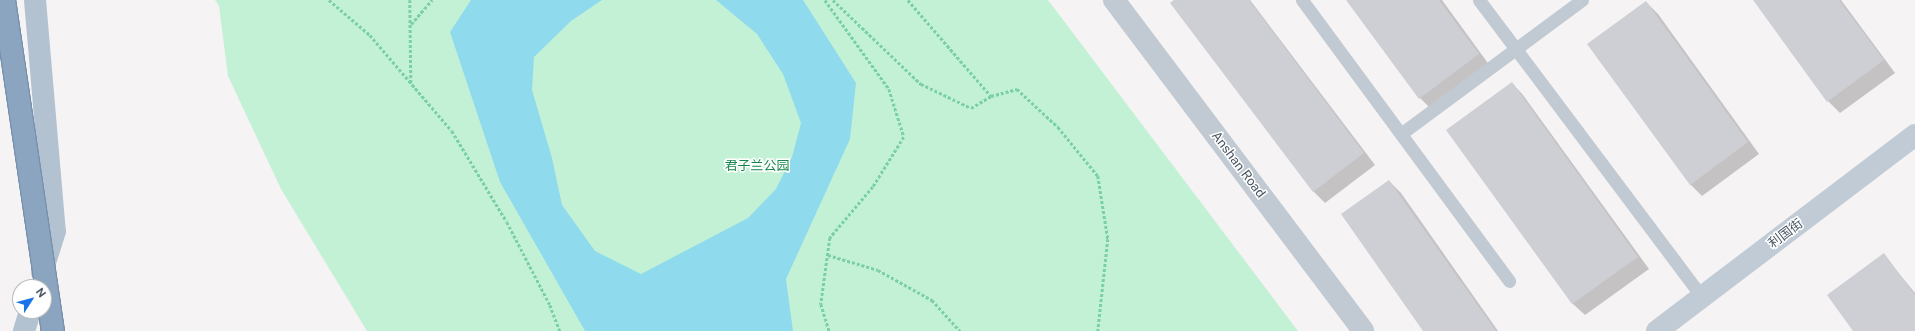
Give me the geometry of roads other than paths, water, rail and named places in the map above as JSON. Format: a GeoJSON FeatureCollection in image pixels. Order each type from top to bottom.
{"type":"FeatureCollection","features":[{"type":"Feature","properties":{"kind":"highway"},"geometry":{"type":"LineString","coordinates":[[4,0],[53,331]]}},
{"type":"Feature","properties":{"kind":"main road"},"geometry":{"type":"LineString","coordinates":[[35,0],[55,231],[40,279]]}},
{"type":"Feature","properties":{"kind":"main road"},"geometry":{"type":"LineString","coordinates":[[24,331],[28,319]]}},
{"type":"Feature","properties":{"kind":"street","name":"Anshan Road"},"geometry":{"type":"LineString","coordinates":[[1115,1],[1363,331]]}},
{"type":"Feature","properties":{"kind":"street","name":"利国街"},"geometry":{"type":"LineString","coordinates":[[1656,331],[1703,298],[1915,135]]}},
{"type":"Feature","properties":{"kind":"lane"},"geometry":{"type":"LineString","coordinates":[[1302,0],[1402,133],[1509,281]]}},
{"type":"Feature","properties":{"kind":"lane"},"geometry":{"type":"LineString","coordinates":[[1479,0],[1703,298]]}},
{"type":"Feature","properties":{"kind":"lane"},"geometry":{"type":"LineString","coordinates":[[1402,133],[1582,0]]}},
{"type":"Feature","properties":{"kind":"water"},"geometry":{"type":"Polygon","coordinates":[[[471,0],[602,0],[571,21],[534,57],[532,90],[552,158],[562,205],[595,251],[641,274],[748,218],[776,189],[792,157],[801,123],[783,74],[757,34],[716,0],[803,0],[856,83],[850,139],[786,279],[793,331],[585,331],[500,182],[450,32],[471,0]]]}},
{"type":"Feature","properties":{"kind":"park label","name":"君子兰公园"},"geometry":{"type":"Point","coordinates":[757,166]}}]}
